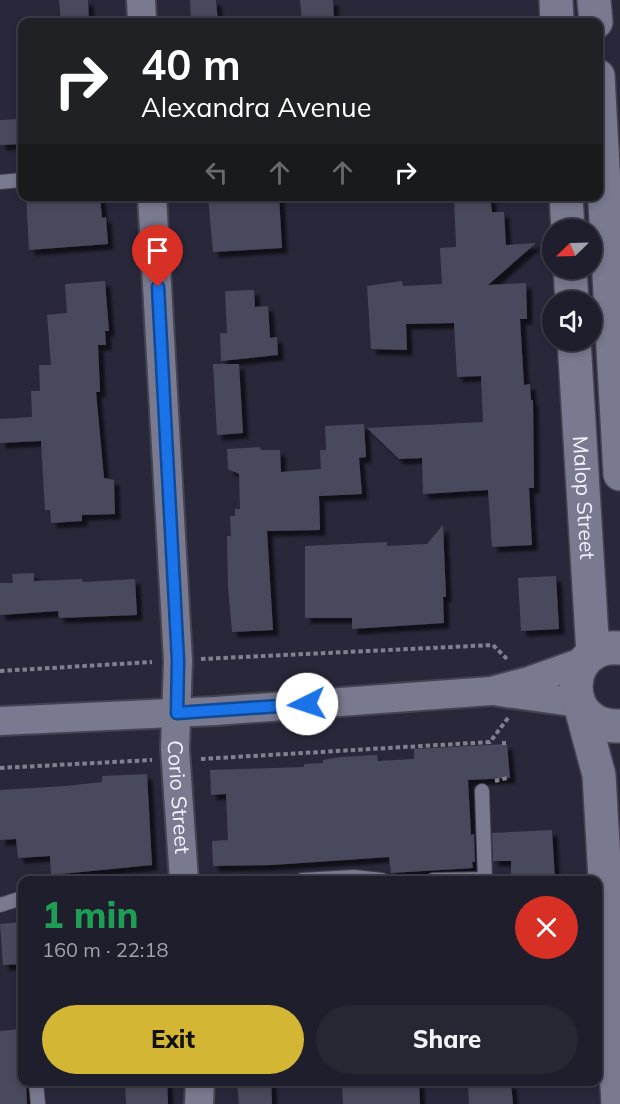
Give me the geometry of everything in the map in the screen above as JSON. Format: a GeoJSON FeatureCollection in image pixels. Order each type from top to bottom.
{"type":"FeatureCollection","features":[{"type":"Feature","properties":{"kind":"street"},"geometry":{"type":"LineString","coordinates":[[141,0],[142,18]]}},
{"type":"Feature","properties":{"kind":"street"},"geometry":{"type":"LineString","coordinates":[[556,0],[557,18]]}},
{"type":"Feature","properties":{"kind":"street"},"geometry":{"type":"LineString","coordinates":[[594,0],[596,18]]}},
{"type":"Feature","properties":{"kind":"street","name":"Malop Street"},"geometry":{"type":"LineString","coordinates":[[580,706],[576,684],[599,654],[599,375],[606,235],[603,175]]}},
{"type":"Feature","properties":{"kind":"street","name":"Corio Street"},"geometry":{"type":"LineString","coordinates":[[152,201],[178,661],[175,749],[184,876]]}},
{"type":"Feature","properties":{"kind":"street"},"geometry":{"type":"LineString","coordinates":[[566,201],[567,219]]}},
{"type":"Feature","properties":{"kind":"street","name":"Malop Street"},"geometry":{"type":"LineString","coordinates":[[582,351],[599,375],[620,474]]}},
{"type":"Feature","properties":{"kind":"street"},"geometry":{"type":"LineString","coordinates":[[0,721],[177,713],[491,691],[529,681],[599,654]]}},
{"type":"Feature","properties":{"kind":"street"},"geometry":{"type":"LineString","coordinates":[[491,691],[580,706],[595,721],[604,725],[620,726]]}},
{"type":"Feature","properties":{"kind":"street"},"geometry":{"type":"LineString","coordinates":[[580,706],[595,752],[599,775],[614,930],[618,1104]]}},
{"type":"Feature","properties":{"kind":"street"},"geometry":{"type":"LineString","coordinates":[[199,1104],[200,1086]]}},
{"type":"Feature","properties":{"kind":"lane"},"geometry":{"type":"LineString","coordinates":[[0,182],[18,180]]}},
{"type":"Feature","properties":{"kind":"lane"},"geometry":{"type":"LineString","coordinates":[[482,791],[485,876]]}},
{"type":"Feature","properties":{"kind":"lane"},"geometry":{"type":"LineString","coordinates":[[0,905],[18,899]]}},
{"type":"Feature","properties":{"kind":"lane"},"geometry":{"type":"LineString","coordinates":[[36,1086],[38,1104]]}},
{"type":"Feature","properties":{"kind":"path"},"geometry":{"type":"LineString","coordinates":[[207,659],[493,645]]}},
{"type":"Feature","properties":{"kind":"path"},"geometry":{"type":"LineString","coordinates":[[0,671],[150,662]]}},
{"type":"Feature","properties":{"kind":"path"},"geometry":{"type":"LineString","coordinates":[[192,757],[201,759],[490,742]]}},
{"type":"Feature","properties":{"kind":"path"},"geometry":{"type":"LineString","coordinates":[[0,768],[162,759]]}},
{"type":"Feature","properties":{"kind":"building"},"geometry":{"type":"Polygon","coordinates":[[[59,0],[88,0],[89,18],[61,18],[59,0]]]}},
{"type":"Feature","properties":{"kind":"building"},"geometry":{"type":"Polygon","coordinates":[[[190,0],[216,0],[218,18],[191,18],[190,0]]]}},
{"type":"Feature","properties":{"kind":"building"},"geometry":{"type":"Polygon","coordinates":[[[300,0],[333,0],[334,18],[302,18],[300,0]]]}},
{"type":"Feature","properties":{"kind":"building"},"geometry":{"type":"Polygon","coordinates":[[[18,119],[18,144],[0,145],[0,120],[18,119]]]}},
{"type":"Feature","properties":{"kind":"building"},"geometry":{"type":"Polygon","coordinates":[[[26,201],[100,201],[102,218],[106,217],[108,244],[29,250],[26,201]]]}},
{"type":"Feature","properties":{"kind":"building"},"geometry":{"type":"Polygon","coordinates":[[[208,201],[279,201],[282,248],[213,252],[208,201]]]}},
{"type":"Feature","properties":{"kind":"building"},"geometry":{"type":"Polygon","coordinates":[[[454,201],[491,201],[492,212],[504,212],[506,245],[536,243],[488,285],[526,283],[527,319],[520,319],[524,385],[530,384],[531,400],[533,400],[534,488],[529,488],[532,545],[492,547],[488,490],[423,494],[422,458],[399,459],[367,428],[483,422],[481,376],[457,377],[454,323],[406,324],[407,350],[371,349],[367,286],[402,281],[403,286],[442,284],[440,248],[456,247],[454,201]]]}},
{"type":"Feature","properties":{"kind":"building"},"geometry":{"type":"Polygon","coordinates":[[[105,281],[109,331],[105,331],[106,345],[98,345],[100,392],[96,392],[104,478],[114,480],[115,514],[82,515],[82,521],[51,523],[50,510],[45,510],[41,441],[0,443],[0,419],[32,417],[31,391],[40,391],[39,365],[51,365],[47,315],[67,313],[65,284],[105,281]]]}},
{"type":"Feature","properties":{"kind":"building"},"geometry":{"type":"Polygon","coordinates":[[[254,290],[255,307],[268,306],[270,338],[277,337],[278,355],[221,361],[220,333],[227,333],[225,291],[254,290]]]}},
{"type":"Feature","properties":{"kind":"building"},"geometry":{"type":"Polygon","coordinates":[[[213,364],[239,364],[243,433],[217,435],[213,364]]]}},
{"type":"Feature","properties":{"kind":"building"},"geometry":{"type":"Polygon","coordinates":[[[364,424],[366,457],[359,458],[362,494],[319,496],[320,530],[267,531],[273,630],[232,632],[227,536],[231,536],[230,516],[235,516],[235,509],[240,509],[239,474],[228,469],[227,449],[260,447],[261,450],[280,450],[281,472],[321,469],[320,450],[326,450],[325,426],[364,424]]]}},
{"type":"Feature","properties":{"kind":"building"},"geometry":{"type":"Polygon","coordinates":[[[443,525],[446,597],[443,597],[444,623],[352,629],[352,618],[305,618],[305,546],[387,542],[387,546],[427,544],[443,525]]]}},
{"type":"Feature","properties":{"kind":"building"},"geometry":{"type":"Polygon","coordinates":[[[34,573],[34,581],[82,579],[83,582],[135,579],[137,615],[59,618],[58,611],[0,615],[0,583],[13,583],[12,574],[34,573]]]}},
{"type":"Feature","properties":{"kind":"building"},"geometry":{"type":"Polygon","coordinates":[[[556,576],[559,629],[521,631],[518,578],[556,576]]]}},
{"type":"Feature","properties":{"kind":"building"},"geometry":{"type":"Polygon","coordinates":[[[507,744],[510,778],[468,780],[471,835],[474,834],[475,862],[472,862],[473,868],[391,873],[389,857],[272,865],[213,866],[212,841],[228,840],[226,794],[211,795],[210,770],[304,767],[304,764],[323,763],[323,760],[340,757],[377,755],[378,761],[414,759],[414,749],[507,744]]]}},
{"type":"Feature","properties":{"kind":"building"},"geometry":{"type":"Polygon","coordinates":[[[147,774],[152,865],[51,875],[50,856],[18,858],[16,839],[0,840],[0,790],[66,786],[102,782],[102,776],[147,774]]]}},
{"type":"Feature","properties":{"kind":"building"},"geometry":{"type":"Polygon","coordinates":[[[552,830],[555,876],[511,876],[511,861],[493,861],[492,833],[552,830]]]}},
{"type":"Feature","properties":{"kind":"building"},"geometry":{"type":"Polygon","coordinates":[[[18,922],[18,964],[3,965],[0,924],[18,922]]]}},
{"type":"Feature","properties":{"kind":"building"},"geometry":{"type":"Polygon","coordinates":[[[18,1029],[18,1086],[26,1086],[27,1104],[0,1104],[0,1031],[18,1029]]]}},
{"type":"Feature","properties":{"kind":"building"},"geometry":{"type":"Polygon","coordinates":[[[125,1086],[167,1086],[168,1104],[126,1104],[125,1086]]]}},
{"type":"Feature","properties":{"kind":"building"},"geometry":{"type":"Polygon","coordinates":[[[237,1086],[271,1086],[272,1104],[239,1104],[237,1086]]]}},
{"type":"Feature","properties":{"kind":"building"},"geometry":{"type":"Polygon","coordinates":[[[342,1086],[419,1086],[420,1104],[343,1104],[342,1086]]]}},
{"type":"Feature","properties":{"kind":"building"},"geometry":{"type":"Polygon","coordinates":[[[468,1086],[511,1086],[513,1104],[469,1104],[468,1086]]]}},
{"type":"Feature","properties":{"kind":"route"},"geometry":{"type":"LineString","coordinates":[[158,287],[178,661],[177,713],[307,704]]}}]}
